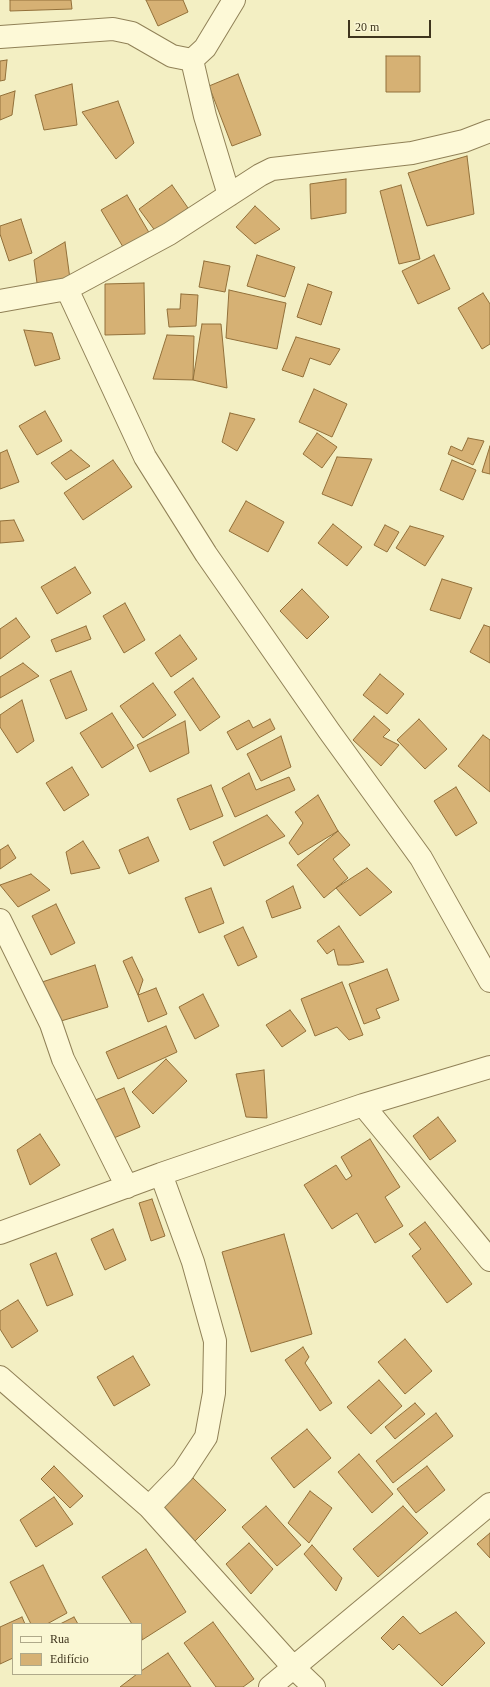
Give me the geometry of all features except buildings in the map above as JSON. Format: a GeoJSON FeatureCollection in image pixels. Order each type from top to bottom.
{"type":"FeatureCollection","features":[{"type":"Feature","properties":{"kind":"street"},"geometry":{"type":"LineString","coordinates":[[192,60],[204,48],[234,0]]}},
{"type":"Feature","properties":{"kind":"street"},"geometry":{"type":"LineString","coordinates":[[0,37],[113,29],[132,33],[172,56],[192,60]]}},
{"type":"Feature","properties":{"kind":"street"},"geometry":{"type":"LineString","coordinates":[[192,60],[204,116],[229,195]]}},
{"type":"Feature","properties":{"kind":"street"},"geometry":{"type":"LineString","coordinates":[[0,301],[67,289],[169,234],[260,175],[272,170],[412,153],[464,141],[490,131]]}},
{"type":"Feature","properties":{"kind":"street"},"geometry":{"type":"LineString","coordinates":[[67,289],[145,457],[211,561],[324,725],[421,858],[490,981]]}},
{"type":"Feature","properties":{"kind":"street"},"geometry":{"type":"LineString","coordinates":[[0,920],[51,1024],[63,1059],[127,1187]]}},
{"type":"Feature","properties":{"kind":"street"},"geometry":{"type":"LineString","coordinates":[[0,1233],[161,1174],[363,1105],[490,1067]]}},
{"type":"Feature","properties":{"kind":"street"},"geometry":{"type":"LineString","coordinates":[[363,1105],[490,1260]]}},
{"type":"Feature","properties":{"kind":"street"},"geometry":{"type":"LineString","coordinates":[[149,1507],[183,1472],[206,1437],[214,1393],[215,1341],[193,1262],[161,1174]]}},
{"type":"Feature","properties":{"kind":"street"},"geometry":{"type":"LineString","coordinates":[[0,1377],[149,1507],[294,1668],[314,1687]]}},
{"type":"Feature","properties":{"kind":"street"},"geometry":{"type":"LineString","coordinates":[[270,1687],[490,1504]]}}]}
